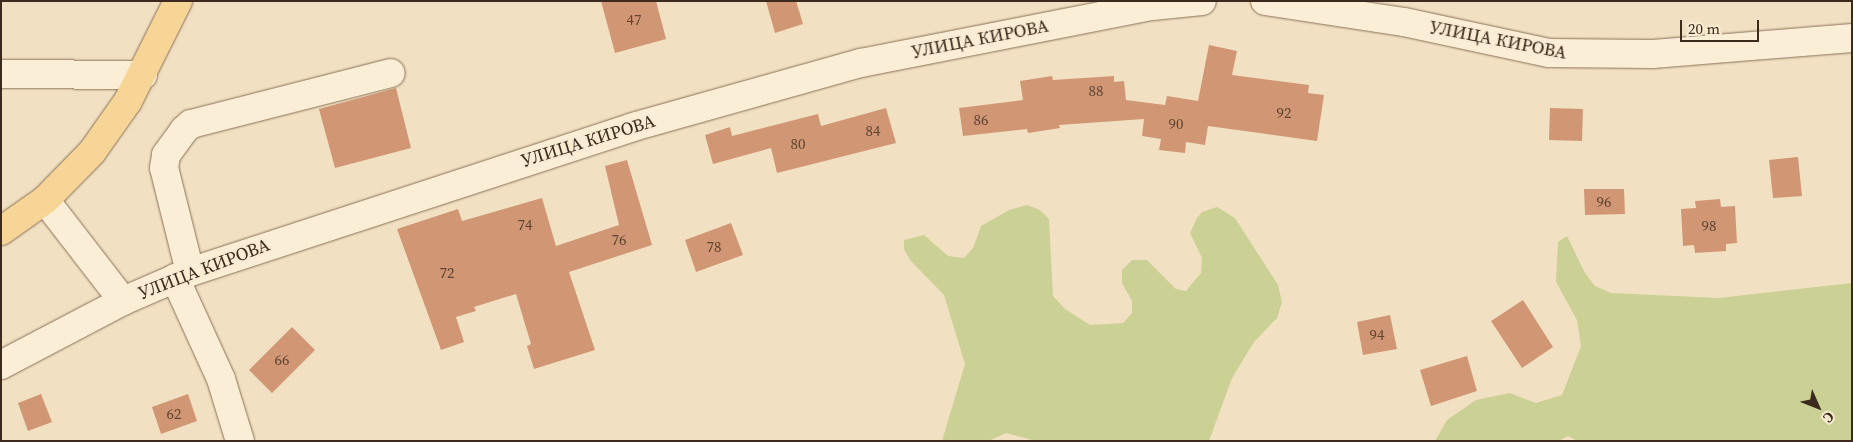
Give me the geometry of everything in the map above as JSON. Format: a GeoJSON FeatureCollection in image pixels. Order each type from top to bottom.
{"type":"FeatureCollection","features":[{"type":"Feature","properties":{"kind":"main road"},"geometry":{"type":"LineString","coordinates":[[1,231],[45,200],[72,175],[108,130],[143,74],[178,1]]}},
{"type":"Feature","properties":{"kind":"street","name":"УЛИЦА КИРОВА"},"geometry":{"type":"LineString","coordinates":[[1,365],[123,301],[183,275],[491,171],[737,96],[851,66],[1152,6],[1202,1]]}},
{"type":"Feature","properties":{"kind":"street","name":"УЛИЦА КИРОВА"},"geometry":{"type":"LineString","coordinates":[[1265,1],[1404,22],[1550,53],[1653,54],[1852,38]]}},
{"type":"Feature","properties":{"kind":"street"},"geometry":{"type":"LineString","coordinates":[[240,441],[218,372],[183,275],[164,168],[166,155],[184,130],[192,124],[391,73]]}},
{"type":"Feature","properties":{"kind":"street"},"geometry":{"type":"LineString","coordinates":[[1,74],[143,74]]}},
{"type":"Feature","properties":{"kind":"street"},"geometry":{"type":"LineString","coordinates":[[45,200],[123,301]]}},
{"type":"Feature","properties":{"kind":"green space"},"geometry":{"type":"Polygon","coordinates":[[[1027,205],[1040,210],[1049,219],[1053,296],[1065,309],[1090,325],[1123,323],[1132,313],[1132,301],[1122,283],[1122,270],[1132,260],[1147,260],[1176,289],[1186,291],[1201,273],[1202,258],[1190,233],[1197,218],[1202,212],[1217,207],[1235,218],[1278,285],[1282,302],[1277,318],[1254,342],[1232,378],[1209,441],[1036,441],[1006,433],[988,441],[942,441],[965,364],[944,295],[910,260],[904,249],[904,240],[924,235],[948,256],[964,258],[973,248],[981,226],[1009,210],[1027,205]]]}},
{"type":"Feature","properties":{"kind":"green space"},"geometry":{"type":"Polygon","coordinates":[[[1567,236],[1585,273],[1595,286],[1611,293],[1719,298],[1852,283],[1852,441],[1577,441],[1568,436],[1558,441],[1435,441],[1447,420],[1476,400],[1510,393],[1536,403],[1562,395],[1581,346],[1577,320],[1556,282],[1558,242],[1567,236]]]}},
{"type":"Feature","properties":{"kind":"building"},"geometry":{"type":"Polygon","coordinates":[[[601,1],[656,1],[666,39],[615,53],[601,1]]]}},
{"type":"Feature","properties":{"kind":"building"},"geometry":{"type":"Polygon","coordinates":[[[766,1],[796,1],[803,24],[775,33],[766,1]]]}},
{"type":"Feature","properties":{"kind":"building"},"geometry":{"type":"Polygon","coordinates":[[[1209,45],[1237,51],[1232,75],[1309,85],[1308,93],[1324,95],[1317,141],[1208,126],[1205,145],[1186,142],[1185,153],[1159,150],[1161,139],[1142,136],[1144,119],[1059,125],[1060,128],[1028,133],[1027,129],[963,136],[959,108],[1023,100],[1020,81],[1052,76],[1053,80],[1114,76],[1114,82],[1124,81],[1126,100],[1165,105],[1167,96],[1198,101],[1209,45]]]}},
{"type":"Feature","properties":{"kind":"building"},"geometry":{"type":"Polygon","coordinates":[[[396,88],[411,148],[335,168],[319,109],[396,88]]]}},
{"type":"Feature","properties":{"kind":"building"},"geometry":{"type":"Polygon","coordinates":[[[886,108],[896,143],[777,173],[771,148],[713,164],[705,135],[730,127],[732,136],[818,114],[821,126],[886,108]]]}},
{"type":"Feature","properties":{"kind":"building"},"geometry":{"type":"Polygon","coordinates":[[[1550,108],[1583,109],[1582,141],[1549,140],[1550,108]]]}},
{"type":"Feature","properties":{"kind":"building"},"geometry":{"type":"Polygon","coordinates":[[[1798,157],[1802,196],[1773,198],[1769,160],[1798,157]]]}},
{"type":"Feature","properties":{"kind":"building"},"geometry":{"type":"Polygon","coordinates":[[[627,160],[652,245],[569,272],[595,350],[534,369],[527,346],[531,344],[516,294],[474,307],[476,311],[456,317],[464,342],[441,350],[397,229],[458,209],[462,221],[542,198],[556,246],[619,225],[605,166],[627,160]]]}},
{"type":"Feature","properties":{"kind":"building"},"geometry":{"type":"Polygon","coordinates":[[[1584,189],[1624,189],[1625,214],[1585,215],[1584,189]]]}},
{"type":"Feature","properties":{"kind":"building"},"geometry":{"type":"Polygon","coordinates":[[[1720,199],[1721,207],[1735,206],[1737,243],[1726,244],[1726,251],[1695,253],[1694,245],[1683,246],[1681,209],[1696,208],[1695,201],[1720,199]]]}},
{"type":"Feature","properties":{"kind":"building"},"geometry":{"type":"Polygon","coordinates":[[[731,223],[743,255],[696,272],[685,240],[731,223]]]}},
{"type":"Feature","properties":{"kind":"building"},"geometry":{"type":"Polygon","coordinates":[[[1523,300],[1553,347],[1522,368],[1491,321],[1523,300]]]}},
{"type":"Feature","properties":{"kind":"building"},"geometry":{"type":"Polygon","coordinates":[[[1390,315],[1397,349],[1363,355],[1357,322],[1390,315]]]}},
{"type":"Feature","properties":{"kind":"building"},"geometry":{"type":"Polygon","coordinates":[[[292,327],[315,350],[272,393],[249,370],[292,327]]]}},
{"type":"Feature","properties":{"kind":"building"},"geometry":{"type":"Polygon","coordinates":[[[1467,356],[1477,391],[1431,406],[1420,370],[1467,356]]]}},
{"type":"Feature","properties":{"kind":"building"},"geometry":{"type":"Polygon","coordinates":[[[41,394],[52,422],[28,431],[18,403],[41,394]]]}},
{"type":"Feature","properties":{"kind":"building"},"geometry":{"type":"Polygon","coordinates":[[[188,394],[197,421],[161,434],[152,407],[188,394]]]}}]}
